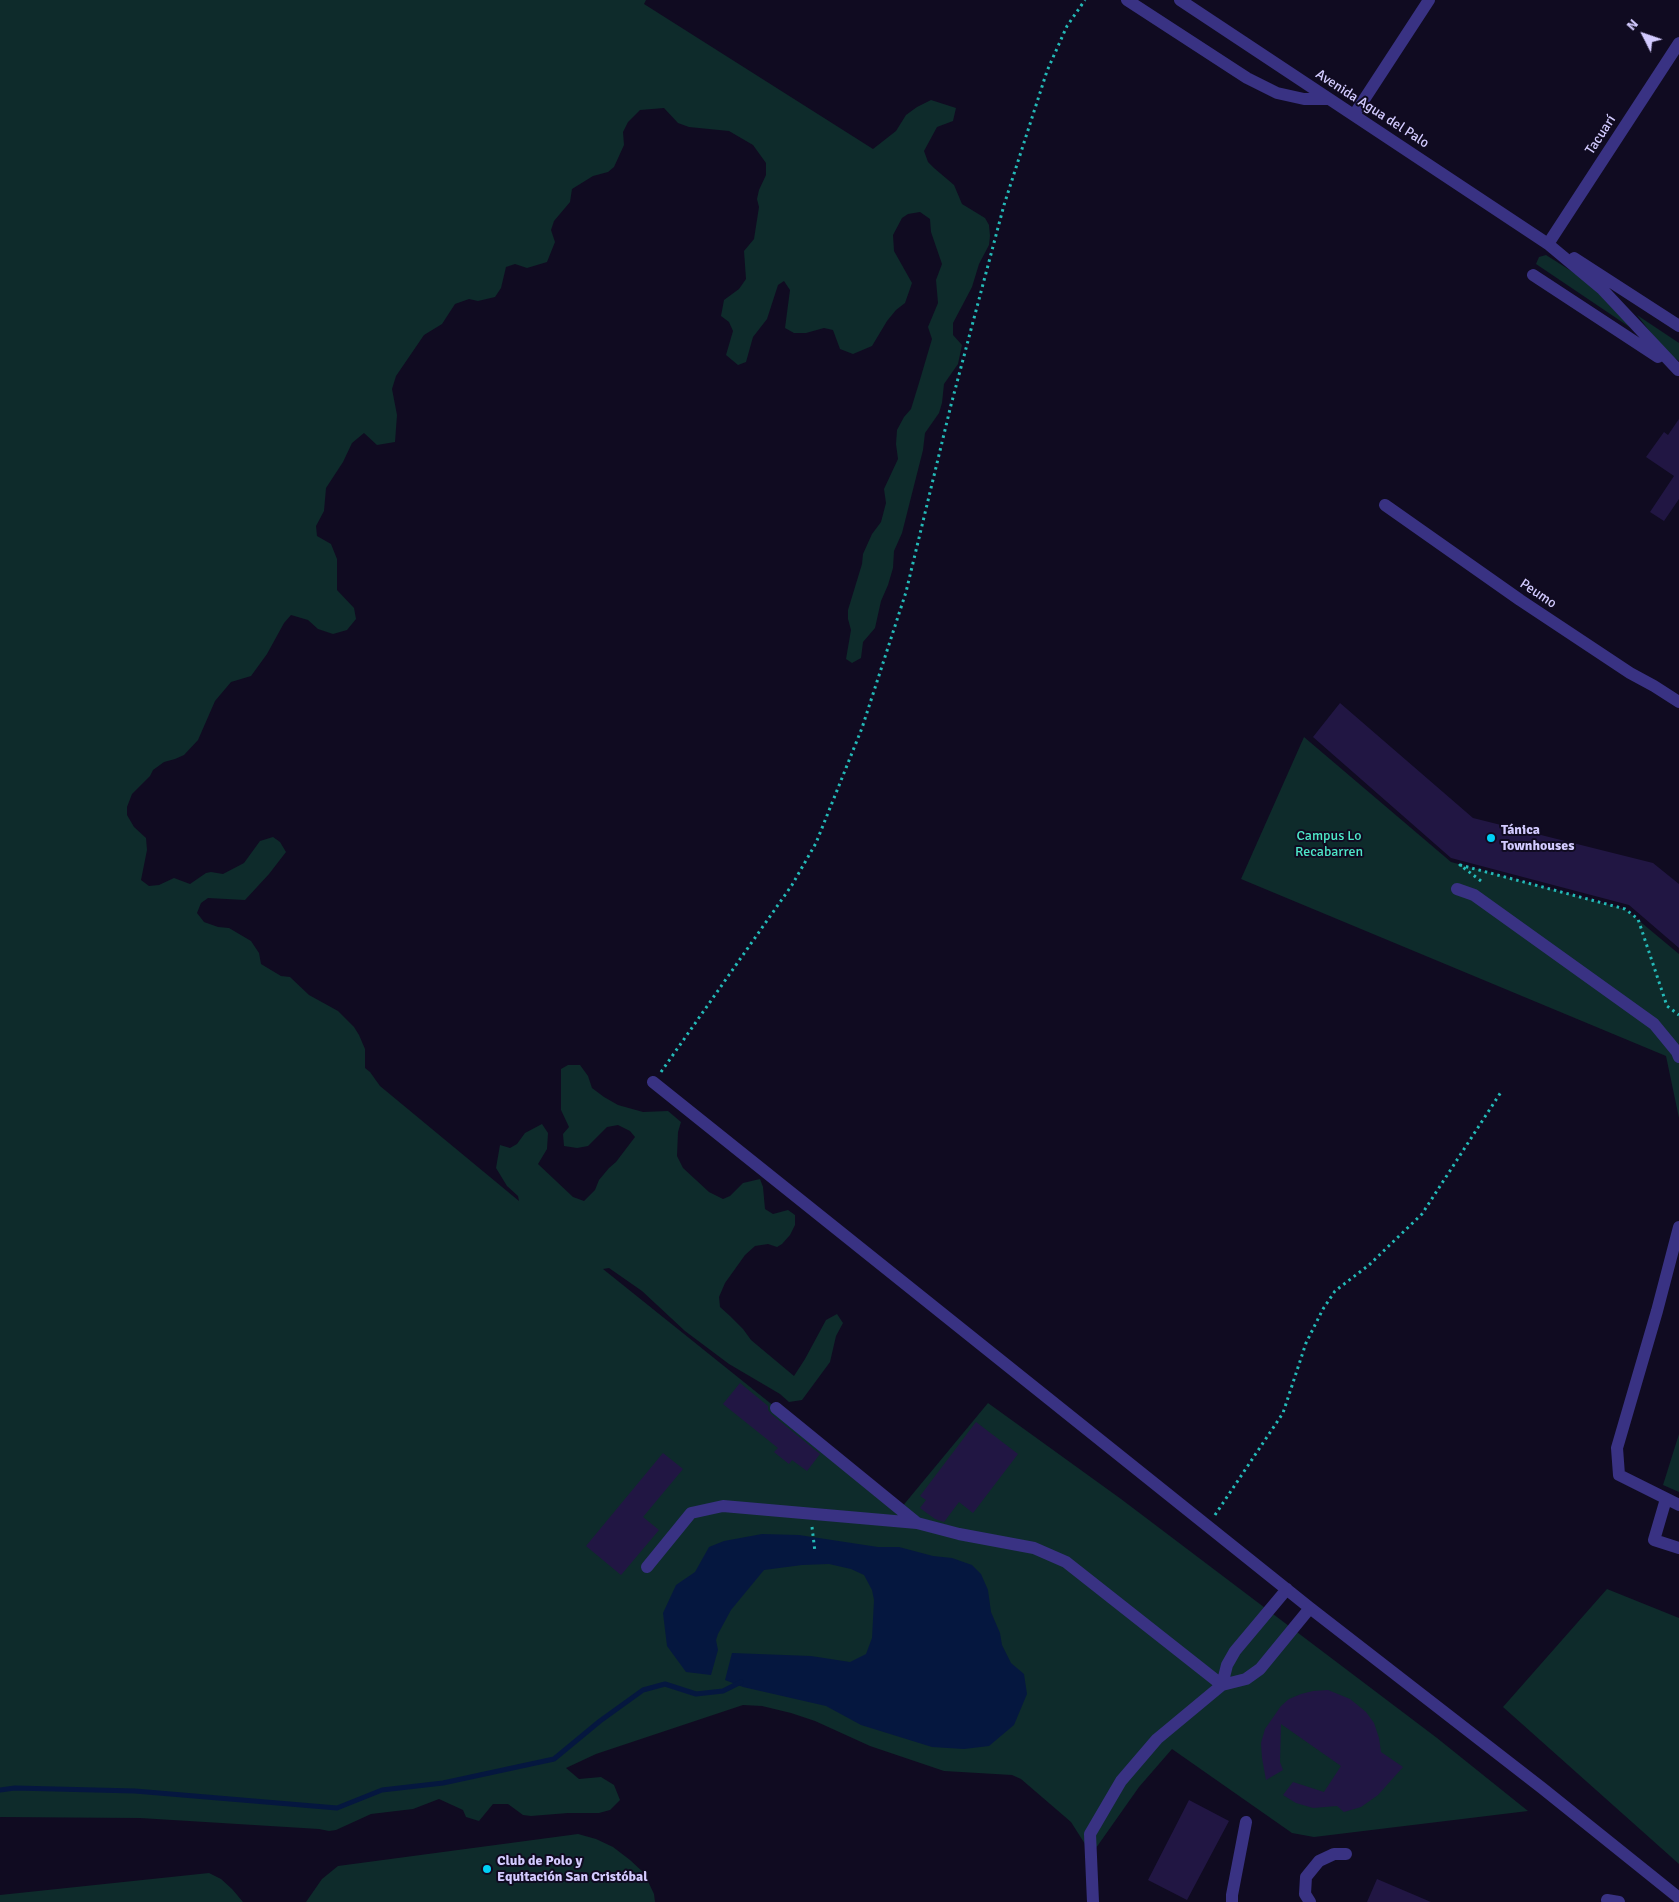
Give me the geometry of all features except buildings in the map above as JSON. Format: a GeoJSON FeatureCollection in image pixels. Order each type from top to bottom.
{"type":"FeatureCollection","features":[{"type":"Feature","properties":{"kind":"street"},"geometry":{"type":"LineString","coordinates":[[1127,0],[1247,78],[1278,93],[1304,99],[1329,99]]}},
{"type":"Feature","properties":{"kind":"street","name":"Avenida Agua del Palo"},"geometry":{"type":"LineString","coordinates":[[1180,0],[1548,244],[1582,262],[1679,326]]}},
{"type":"Feature","properties":{"kind":"street"},"geometry":{"type":"LineString","coordinates":[[1354,115],[1429,0]]}},
{"type":"Feature","properties":{"kind":"street","name":"Tacuarí"},"geometry":{"type":"LineString","coordinates":[[1548,244],[1679,43]]}},
{"type":"Feature","properties":{"kind":"street","name":"Avenida Agua del Palo"},"geometry":{"type":"LineString","coordinates":[[1548,244],[1602,289],[1679,370]]}},
{"type":"Feature","properties":{"kind":"street","name":"Avenida Agua del Palo"},"geometry":{"type":"LineString","coordinates":[[1533,275],[1679,370]]}},
{"type":"Feature","properties":{"kind":"street","name":"Peumo"},"geometry":{"type":"LineString","coordinates":[[1385,505],[1528,606],[1630,673],[1679,702]]}},
{"type":"Feature","properties":{"kind":"street"},"geometry":{"type":"LineString","coordinates":[[1457,889],[1474,895],[1654,1024],[1679,1056]]}},
{"type":"Feature","properties":{"kind":"street"},"geometry":{"type":"LineString","coordinates":[[654,1082],[1310,1608],[1542,1788],[1679,1898]]}},
{"type":"Feature","properties":{"kind":"street"},"geometry":{"type":"LineString","coordinates":[[1679,1227],[1657,1312],[1617,1448],[1620,1474],[1679,1505]]}},
{"type":"Feature","properties":{"kind":"street"},"geometry":{"type":"LineString","coordinates":[[776,1408],[917,1523]]}},
{"type":"Feature","properties":{"kind":"street"},"geometry":{"type":"LineString","coordinates":[[1666,1499],[1654,1540],[1679,1548]]}},
{"type":"Feature","properties":{"kind":"street"},"geometry":{"type":"LineString","coordinates":[[647,1567],[691,1514],[723,1506],[917,1523],[959,1534],[1034,1548],[1066,1562],[1222,1685]]}},
{"type":"Feature","properties":{"kind":"street"},"geometry":{"type":"LineString","coordinates":[[1222,1685],[1227,1665],[1235,1651],[1287,1589]]}},
{"type":"Feature","properties":{"kind":"street"},"geometry":{"type":"LineString","coordinates":[[1094,1902],[1090,1834],[1121,1781],[1157,1739],[1222,1685],[1246,1679],[1260,1669],[1310,1608]]}},
{"type":"Feature","properties":{"kind":"street"},"geometry":{"type":"LineString","coordinates":[[1232,1902],[1246,1822]]}},
{"type":"Feature","properties":{"kind":"street"},"geometry":{"type":"LineString","coordinates":[[1310,1902],[1305,1894],[1306,1877],[1319,1861],[1334,1854],[1346,1854]]}},
{"type":"Feature","properties":{"kind":"path"},"geometry":{"type":"LineString","coordinates":[[654,1082],[792,884],[816,843],[862,728],[906,592],[951,405],[1004,205],[1047,71],[1067,26],[1085,0]]}},
{"type":"Feature","properties":{"kind":"path"},"geometry":{"type":"LineString","coordinates":[[1474,895],[1481,881],[1460,865],[1626,909],[1638,920],[1667,1006],[1679,1015]]}},
{"type":"Feature","properties":{"kind":"path"},"geometry":{"type":"LineString","coordinates":[[1207,1526],[1283,1413],[1306,1343],[1335,1290],[1370,1265],[1422,1214],[1501,1092]]}},
{"type":"Feature","properties":{"kind":"path"},"geometry":{"type":"LineString","coordinates":[[811,1519],[815,1552]]}},
{"type":"Feature","properties":{"kind":"green space"},"geometry":{"type":"Polygon","coordinates":[[[0,0],[646,0],[644,4],[873,149],[896,131],[906,115],[931,100],[956,108],[953,121],[937,127],[924,151],[928,162],[954,185],[962,204],[985,218],[989,225],[989,245],[979,264],[972,287],[953,323],[953,335],[962,345],[958,364],[944,384],[939,413],[925,433],[923,450],[902,533],[894,551],[893,568],[881,601],[875,628],[863,642],[861,658],[852,663],[846,659],[851,630],[848,610],[862,564],[863,554],[872,534],[881,522],[886,503],[884,489],[898,459],[897,430],[911,409],[932,339],[928,327],[938,303],[936,280],[942,264],[931,232],[930,219],[920,212],[908,214],[902,218],[893,235],[894,251],[912,283],[905,303],[887,321],[872,346],[853,354],[840,349],[833,330],[824,328],[806,333],[794,333],[785,328],[790,290],[784,281],[778,285],[767,319],[753,337],[746,362],[738,365],[726,355],[733,331],[729,322],[721,316],[724,300],[739,289],[746,279],[744,251],[754,239],[759,207],[757,199],[766,175],[766,163],[753,145],[729,131],[689,127],[678,123],[664,108],[640,110],[628,122],[623,132],[624,145],[614,167],[608,172],[593,176],[572,189],[570,202],[554,221],[551,230],[555,242],[547,262],[527,268],[515,264],[506,267],[501,288],[495,297],[478,301],[469,299],[455,304],[442,324],[424,335],[396,376],[392,389],[397,415],[395,442],[377,445],[364,433],[352,443],[343,462],[326,488],[324,511],[316,526],[317,536],[331,544],[337,559],[337,590],[354,608],[356,619],[347,630],[333,634],[318,629],[308,620],[291,615],[251,676],[231,682],[215,701],[198,740],[184,755],[164,762],[153,770],[150,776],[132,794],[127,807],[127,815],[134,827],[146,838],[147,850],[141,880],[149,886],[159,885],[174,878],[190,884],[206,873],[223,874],[244,863],[260,841],[273,837],[280,842],[286,852],[245,900],[208,898],[201,903],[197,913],[204,922],[218,927],[229,928],[251,941],[259,953],[261,964],[281,976],[290,977],[309,995],[338,1011],[354,1027],[359,1035],[365,1049],[365,1068],[380,1086],[519,1201],[518,1196],[507,1186],[496,1168],[500,1145],[510,1148],[517,1144],[525,1133],[542,1124],[548,1133],[547,1149],[538,1164],[573,1197],[584,1201],[595,1190],[599,1180],[635,1137],[630,1131],[618,1125],[607,1127],[588,1146],[577,1148],[564,1146],[563,1134],[569,1127],[561,1110],[561,1069],[568,1065],[580,1065],[588,1076],[592,1088],[618,1105],[643,1112],[668,1111],[681,1122],[678,1132],[677,1156],[683,1168],[709,1192],[723,1199],[730,1196],[743,1183],[760,1179],[763,1187],[765,1209],[773,1214],[788,1210],[795,1215],[795,1225],[790,1235],[782,1244],[777,1247],[768,1244],[755,1246],[745,1255],[725,1283],[719,1297],[720,1307],[743,1329],[751,1340],[794,1376],[826,1320],[837,1314],[843,1323],[836,1336],[830,1362],[802,1400],[789,1402],[780,1394],[729,1364],[685,1331],[642,1291],[609,1268],[603,1269],[901,1508],[988,1403],[1121,1499],[1437,1738],[1528,1811],[1314,1837],[1292,1833],[1172,1749],[1139,1787],[1096,1848],[1085,1844],[1071,1822],[1021,1779],[1012,1775],[944,1771],[870,1746],[815,1721],[791,1713],[762,1706],[743,1705],[596,1754],[566,1768],[579,1779],[601,1777],[614,1785],[620,1800],[610,1810],[599,1813],[531,1816],[523,1815],[508,1804],[493,1804],[479,1821],[466,1817],[463,1810],[439,1799],[413,1809],[371,1814],[336,1830],[329,1831],[140,1818],[0,1817],[0,0]]]}},
{"type":"Feature","properties":{"kind":"green space"},"geometry":{"type":"Polygon","coordinates":[[[1546,255],[1587,281],[1631,328],[1536,264],[1539,257],[1546,255]]]}},
{"type":"Feature","properties":{"kind":"green space"},"geometry":{"type":"Polygon","coordinates":[[[1637,315],[1679,343],[1679,361],[1666,352],[1637,315]]]}},
{"type":"Feature","properties":{"kind":"green space","name":"Campus Lo Recabarren"},"geometry":{"type":"Polygon","coordinates":[[[1304,737],[1451,862],[1625,909],[1679,954],[1679,1118],[1666,1056],[1241,879],[1304,737]]]}},
{"type":"Feature","properties":{"kind":"green space"},"geometry":{"type":"Polygon","coordinates":[[[1679,1434],[1679,1492],[1663,1485],[1679,1434]]]}},
{"type":"Feature","properties":{"kind":"green space"},"geometry":{"type":"Polygon","coordinates":[[[1607,1589],[1679,1618],[1679,1864],[1503,1707],[1607,1589]]]}},
{"type":"Feature","properties":{"kind":"green space","name":"Club de Polo y Equitación San Cristóbal"},"geometry":{"type":"Polygon","coordinates":[[[578,1834],[596,1839],[613,1847],[630,1860],[644,1873],[654,1894],[655,1902],[306,1902],[322,1879],[338,1866],[578,1834]]]}},
{"type":"Feature","properties":{"kind":"green space"},"geometry":{"type":"Polygon","coordinates":[[[209,1873],[221,1879],[243,1902],[0,1902],[0,1895],[209,1873]]]}},
{"type":"Feature","properties":{"kind":"water"},"geometry":{"type":"Polygon","coordinates":[[[762,1534],[799,1535],[878,1547],[899,1547],[933,1556],[952,1558],[972,1565],[981,1574],[988,1590],[991,1612],[1000,1633],[1002,1645],[1011,1663],[1024,1674],[1027,1694],[1014,1725],[989,1746],[964,1749],[932,1747],[861,1725],[826,1706],[743,1687],[725,1680],[732,1653],[811,1656],[850,1662],[866,1654],[872,1638],[874,1600],[872,1590],[864,1575],[851,1569],[829,1564],[764,1570],[731,1610],[718,1634],[716,1640],[718,1650],[711,1675],[686,1672],[667,1646],[663,1613],[676,1585],[695,1572],[709,1547],[724,1541],[762,1534]]]}},
{"type":"Feature","properties":{"kind":"waterway"},"geometry":{"type":"LineString","coordinates":[[0,1790],[15,1788],[135,1791],[337,1808],[382,1790],[443,1783],[554,1759],[600,1721],[643,1690],[665,1684],[696,1694],[723,1691],[741,1682]]}},
{"type":"Feature","properties":{"kind":"place","name":"Tánica Townhouses"},"geometry":{"type":"Point","coordinates":[1491,838]}},
{"type":"Feature","properties":{"kind":"place","name":"Club de Polo y Equitación San Cristóbal"},"geometry":{"type":"Point","coordinates":[487,1869]}}]}
